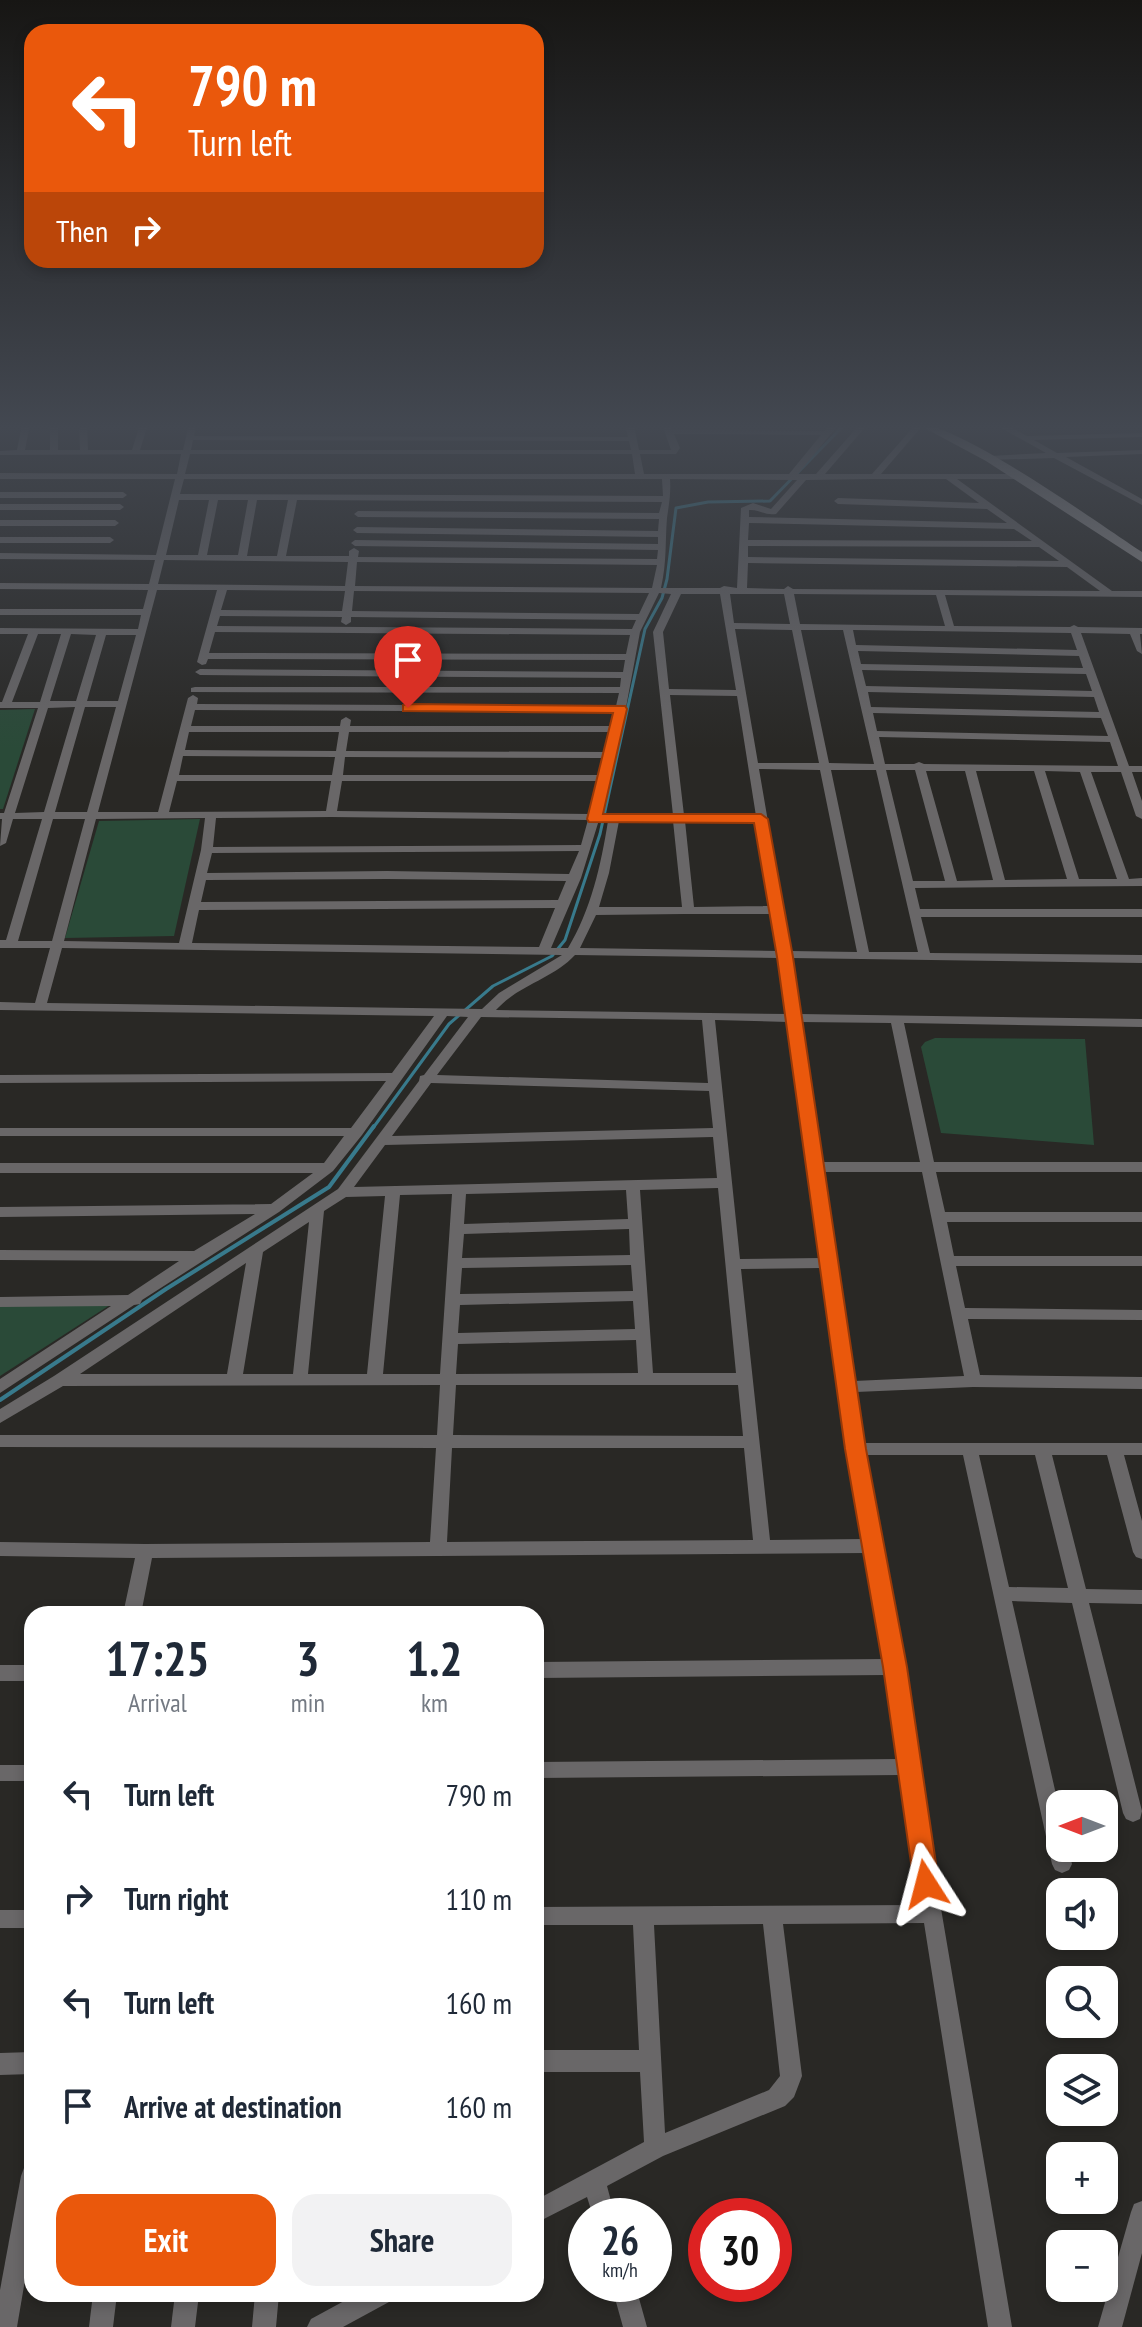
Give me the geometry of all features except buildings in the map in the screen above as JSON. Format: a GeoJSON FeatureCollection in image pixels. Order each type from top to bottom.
{"type":"FeatureCollection","features":[{"type":"Feature","properties":{"kind":"street"},"geometry":{"type":"LineString","coordinates":[[106,555],[112,533]]}},
{"type":"Feature","properties":{"kind":"street"},"geometry":{"type":"LineString","coordinates":[[40,1006],[167,533]]}},
{"type":"Feature","properties":{"kind":"street"},"geometry":{"type":"LineString","coordinates":[[202,557],[207,533]]}},
{"type":"Feature","properties":{"kind":"street"},"geometry":{"type":"LineString","coordinates":[[242,557],[246,533]]}},
{"type":"Feature","properties":{"kind":"street"},"geometry":{"type":"LineString","coordinates":[[281,558],[286,533]]}},
{"type":"Feature","properties":{"kind":"street"},"geometry":{"type":"LineString","coordinates":[[345,630],[357,533]]}},
{"type":"Feature","properties":{"kind":"street"},"geometry":{"type":"LineString","coordinates":[[485,560],[487,533]]}},
{"type":"Feature","properties":{"kind":"street"},"geometry":{"type":"LineString","coordinates":[[0,1417],[343,1192],[425,1079],[483,1012],[502,994],[556,966],[565,904],[595,819],[617,729],[635,632],[656,589],[662,562],[663,534],[601,533]]}},
{"type":"Feature","properties":{"kind":"street"},"geometry":{"type":"LineString","coordinates":[[742,589],[744,533]]}},
{"type":"Feature","properties":{"kind":"street"},"geometry":{"type":"LineString","coordinates":[[1026,533],[1109,593]]}},
{"type":"Feature","properties":{"kind":"street"},"geometry":{"type":"LineString","coordinates":[[1104,533],[1142,558]]}},
{"type":"Feature","properties":{"kind":"street"},"geometry":{"type":"LineString","coordinates":[[0,540],[110,540]]}},
{"type":"Feature","properties":{"kind":"street"},"geometry":{"type":"LineString","coordinates":[[355,543],[663,547]]}},
{"type":"Feature","properties":{"kind":"street"},"geometry":{"type":"LineString","coordinates":[[743,543],[1042,544]]}},
{"type":"Feature","properties":{"kind":"street"},"geometry":{"type":"LineString","coordinates":[[0,556],[662,562]]}},
{"type":"Feature","properties":{"kind":"street"},"geometry":{"type":"LineString","coordinates":[[742,560],[1070,564]]}},
{"type":"Feature","properties":{"kind":"street"},"geometry":{"type":"LineString","coordinates":[[0,586],[788,589],[1142,594]]}},
{"type":"Feature","properties":{"kind":"street"},"geometry":{"type":"LineString","coordinates":[[163,814],[223,587]]}},
{"type":"Feature","properties":{"kind":"street"},"geometry":{"type":"LineString","coordinates":[[678,589],[658,632],[689,912]]}},
{"type":"Feature","properties":{"kind":"street"},"geometry":{"type":"LineString","coordinates":[[724,589],[785,957],[856,1449],[895,1667],[931,1914],[1000,2327]]}},
{"type":"Feature","properties":{"kind":"street"},"geometry":{"type":"LineString","coordinates":[[788,589],[864,957]]}},
{"type":"Feature","properties":{"kind":"street"},"geometry":{"type":"LineString","coordinates":[[939,591],[950,627]]}},
{"type":"Feature","properties":{"kind":"street"},"geometry":{"type":"LineString","coordinates":[[0,612],[147,612]]}},
{"type":"Feature","properties":{"kind":"street"},"geometry":{"type":"LineString","coordinates":[[216,613],[641,617]]}},
{"type":"Feature","properties":{"kind":"street"},"geometry":{"type":"LineString","coordinates":[[730,626],[1138,631],[1142,651]]}},
{"type":"Feature","properties":{"kind":"street"},"geometry":{"type":"LineString","coordinates":[[847,626],[925,957]]}},
{"type":"Feature","properties":{"kind":"street"},"geometry":{"type":"LineString","coordinates":[[1074,628],[1142,816]]}},
{"type":"Feature","properties":{"kind":"street"},"geometry":{"type":"LineString","coordinates":[[212,629],[635,632]]}},
{"type":"Feature","properties":{"kind":"street"},"geometry":{"type":"LineString","coordinates":[[0,631],[141,632]]}},
{"type":"Feature","properties":{"kind":"street"},"geometry":{"type":"LineString","coordinates":[[34,631],[3,705],[120,704]]}},
{"type":"Feature","properties":{"kind":"street"},"geometry":{"type":"LineString","coordinates":[[0,843],[5,815],[67,631]]}},
{"type":"Feature","properties":{"kind":"street"},"geometry":{"type":"LineString","coordinates":[[102,631],[78,704],[51,814],[5,944],[560,949],[785,957],[1142,959]]}},
{"type":"Feature","properties":{"kind":"street"},"geometry":{"type":"LineString","coordinates":[[852,648],[1083,653]]}},
{"type":"Feature","properties":{"kind":"street"},"geometry":{"type":"LineString","coordinates":[[204,656],[629,657]]}},
{"type":"Feature","properties":{"kind":"street"},"geometry":{"type":"LineString","coordinates":[[857,667],[1090,671]]}},
{"type":"Feature","properties":{"kind":"street"},"geometry":{"type":"LineString","coordinates":[[200,672],[626,675]]}},
{"type":"Feature","properties":{"kind":"street"},"geometry":{"type":"LineString","coordinates":[[862,689],[1098,694]]}},
{"type":"Feature","properties":{"kind":"street"},"geometry":{"type":"LineString","coordinates":[[195,690],[625,690]]}},
{"type":"Feature","properties":{"kind":"street"},"geometry":{"type":"LineString","coordinates":[[666,692],[743,693]]}},
{"type":"Feature","properties":{"kind":"street"},"geometry":{"type":"LineString","coordinates":[[191,707],[620,709]]}},
{"type":"Feature","properties":{"kind":"street"},"geometry":{"type":"LineString","coordinates":[[331,814],[347,708]]}},
{"type":"Feature","properties":{"kind":"street"},"geometry":{"type":"LineString","coordinates":[[867,710],[1105,715]]}},
{"type":"Feature","properties":{"kind":"street"},"geometry":{"type":"LineString","coordinates":[[186,729],[617,729]]}},
{"type":"Feature","properties":{"kind":"street"},"geometry":{"type":"LineString","coordinates":[[873,734],[1114,739]]}},
{"type":"Feature","properties":{"kind":"street"},"geometry":{"type":"LineString","coordinates":[[180,753],[610,755]]}},
{"type":"Feature","properties":{"kind":"street"},"geometry":{"type":"LineString","coordinates":[[753,766],[824,764],[1142,769]]}},
{"type":"Feature","properties":{"kind":"street"},"geometry":{"type":"LineString","coordinates":[[919,765],[952,884]]}},
{"type":"Feature","properties":{"kind":"street"},"geometry":{"type":"LineString","coordinates":[[969,766],[1000,884]]}},
{"type":"Feature","properties":{"kind":"street"},"geometry":{"type":"LineString","coordinates":[[1038,768],[1074,883]]}},
{"type":"Feature","properties":{"kind":"street"},"geometry":{"type":"LineString","coordinates":[[1084,768],[1124,882]]}},
{"type":"Feature","properties":{"kind":"street"},"geometry":{"type":"LineString","coordinates":[[173,778],[605,778]]}},
{"type":"Feature","properties":{"kind":"street"},"geometry":{"type":"LineString","coordinates":[[185,945],[207,850],[211,814]]}},
{"type":"Feature","properties":{"kind":"street"},"geometry":{"type":"LineString","coordinates":[[5,815],[331,814],[761,819]]}},
{"type":"Feature","properties":{"kind":"street"},"geometry":{"type":"LineString","coordinates":[[560,949],[590,911],[611,845],[614,819]]}},
{"type":"Feature","properties":{"kind":"street"},"geometry":{"type":"LineString","coordinates":[[207,850],[586,848]]}},
{"type":"Feature","properties":{"kind":"street"},"geometry":{"type":"LineString","coordinates":[[201,877],[387,875],[575,878]]}},
{"type":"Feature","properties":{"kind":"street"},"geometry":{"type":"LineString","coordinates":[[910,885],[1142,882]]}},
{"type":"Feature","properties":{"kind":"street"},"geometry":{"type":"LineString","coordinates":[[194,906],[565,904]]}},
{"type":"Feature","properties":{"kind":"street"},"geometry":{"type":"LineString","coordinates":[[590,911],[777,910]]}},
{"type":"Feature","properties":{"kind":"street"},"geometry":{"type":"LineString","coordinates":[[917,913],[1142,913]]}},
{"type":"Feature","properties":{"kind":"street"},"geometry":{"type":"LineString","coordinates":[[0,1006],[1142,1023]]}},
{"type":"Feature","properties":{"kind":"street"},"geometry":{"type":"LineString","coordinates":[[0,1387],[197,1256],[274,1209],[328,1168],[444,1012]]}},
{"type":"Feature","properties":{"kind":"street"},"geometry":{"type":"LineString","coordinates":[[708,1016],[762,1547]]}},
{"type":"Feature","properties":{"kind":"street"},"geometry":{"type":"LineString","coordinates":[[897,1019],[973,1381]]}},
{"type":"Feature","properties":{"kind":"street"},"geometry":{"type":"LineString","coordinates":[[0,1079],[394,1077]]}},
{"type":"Feature","properties":{"kind":"street"},"geometry":{"type":"LineString","coordinates":[[425,1079],[715,1087]]}},
{"type":"Feature","properties":{"kind":"street"},"geometry":{"type":"LineString","coordinates":[[0,1132],[357,1132]]}},
{"type":"Feature","properties":{"kind":"street"},"geometry":{"type":"LineString","coordinates":[[380,1141],[719,1132]]}},
{"type":"Feature","properties":{"kind":"street"},"geometry":{"type":"LineString","coordinates":[[814,1167],[1142,1167]]}},
{"type":"Feature","properties":{"kind":"street"},"geometry":{"type":"LineString","coordinates":[[0,1168],[328,1168]]}},
{"type":"Feature","properties":{"kind":"street"},"geometry":{"type":"LineString","coordinates":[[343,1192],[723,1183]]}},
{"type":"Feature","properties":{"kind":"street"},"geometry":{"type":"LineString","coordinates":[[633,1185],[646,1380]]}},
{"type":"Feature","properties":{"kind":"street"},"geometry":{"type":"LineString","coordinates":[[438,1550],[459,1190]]}},
{"type":"Feature","properties":{"kind":"street"},"geometry":{"type":"LineString","coordinates":[[374,1381],[393,1191]]}},
{"type":"Feature","properties":{"kind":"street"},"geometry":{"type":"LineString","coordinates":[[0,1212],[274,1209]]}},
{"type":"Feature","properties":{"kind":"street"},"geometry":{"type":"LineString","coordinates":[[300,1380],[317,1211]]}},
{"type":"Feature","properties":{"kind":"street"},"geometry":{"type":"LineString","coordinates":[[940,1217],[1142,1217]]}},
{"type":"Feature","properties":{"kind":"street"},"geometry":{"type":"LineString","coordinates":[[457,1229],[636,1224]]}},
{"type":"Feature","properties":{"kind":"street"},"geometry":{"type":"LineString","coordinates":[[234,1378],[256,1250]]}},
{"type":"Feature","properties":{"kind":"street"},"geometry":{"type":"LineString","coordinates":[[0,1255],[197,1256]]}},
{"type":"Feature","properties":{"kind":"street"},"geometry":{"type":"LineString","coordinates":[[455,1263],[638,1260]]}},
{"type":"Feature","properties":{"kind":"street"},"geometry":{"type":"LineString","coordinates":[[949,1261],[1142,1261]]}},
{"type":"Feature","properties":{"kind":"street"},"geometry":{"type":"LineString","coordinates":[[732,1264],[828,1263]]}},
{"type":"Feature","properties":{"kind":"street"},"geometry":{"type":"LineString","coordinates":[[453,1300],[641,1296]]}},
{"type":"Feature","properties":{"kind":"street"},"geometry":{"type":"LineString","coordinates":[[0,1302],[135,1300]]}},
{"type":"Feature","properties":{"kind":"street"},"geometry":{"type":"LineString","coordinates":[[959,1313],[1142,1315]]}},
{"type":"Feature","properties":{"kind":"street"},"geometry":{"type":"LineString","coordinates":[[450,1339],[643,1334]]}},
{"type":"Feature","properties":{"kind":"street"},"geometry":{"type":"LineString","coordinates":[[60,1380],[234,1378],[448,1382],[745,1379]]}},
{"type":"Feature","properties":{"kind":"street"},"geometry":{"type":"LineString","coordinates":[[848,1387],[973,1381],[1142,1383]]}},
{"type":"Feature","properties":{"kind":"street"},"geometry":{"type":"LineString","coordinates":[[0,1441],[444,1444],[751,1442]]}},
{"type":"Feature","properties":{"kind":"street"},"geometry":{"type":"LineString","coordinates":[[856,1449],[1142,1449]]}},
{"type":"Feature","properties":{"kind":"street"},"geometry":{"type":"LineString","coordinates":[[1042,1449],[1133,1813]]}},
{"type":"Feature","properties":{"kind":"street"},"geometry":{"type":"LineString","coordinates":[[970,1450],[1062,1864]]}},
{"type":"Feature","properties":{"kind":"street"},"geometry":{"type":"LineString","coordinates":[[1114,1450],[1142,1552]]}},
{"type":"Feature","properties":{"kind":"street"},"geometry":{"type":"LineString","coordinates":[[0,1549],[438,1550],[872,1546]]}},
{"type":"Feature","properties":{"kind":"street"},"geometry":{"type":"LineString","coordinates":[[134,1606],[145,1551]]}},
{"type":"Feature","properties":{"kind":"street"},"geometry":{"type":"LineString","coordinates":[[1002,1594],[1142,1597]]}},
{"type":"Feature","properties":{"kind":"street"},"geometry":{"type":"LineString","coordinates":[[544,1670],[895,1667]]}},
{"type":"Feature","properties":{"kind":"street"},"geometry":{"type":"LineString","coordinates":[[0,1673],[24,1673]]}},
{"type":"Feature","properties":{"kind":"street"},"geometry":{"type":"LineString","coordinates":[[544,1770],[908,1767]]}},
{"type":"Feature","properties":{"kind":"street"},"geometry":{"type":"LineString","coordinates":[[0,1773],[24,1773]]}},
{"type":"Feature","properties":{"kind":"street"},"geometry":{"type":"LineString","coordinates":[[544,1916],[931,1914]]}},
{"type":"Feature","properties":{"kind":"street"},"geometry":{"type":"LineString","coordinates":[[643,1915],[655,2148]]}},
{"type":"Feature","properties":{"kind":"street"},"geometry":{"type":"LineString","coordinates":[[544,2208],[655,2148],[777,2098],[786,2089],[791,2076],[772,1915]]}},
{"type":"Feature","properties":{"kind":"street"},"geometry":{"type":"LineString","coordinates":[[0,1919],[24,1919]]}},
{"type":"Feature","properties":{"kind":"street"},"geometry":{"type":"LineString","coordinates":[[544,2061],[651,2061]]}},
{"type":"Feature","properties":{"kind":"street"},"geometry":{"type":"LineString","coordinates":[[0,2064],[24,2063]]}},
{"type":"Feature","properties":{"kind":"street"},"geometry":{"type":"LineString","coordinates":[[594,2181],[599,2198]]}},
{"type":"Feature","properties":{"kind":"street"},"geometry":{"type":"LineString","coordinates":[[1110,2327],[1142,2212]]}},
{"type":"Feature","properties":{"kind":"street"},"geometry":{"type":"LineString","coordinates":[[5,2327],[24,2221]]}},
{"type":"Feature","properties":{"kind":"street"},"geometry":{"type":"LineString","coordinates":[[101,2327],[104,2302]]}},
{"type":"Feature","properties":{"kind":"street"},"geometry":{"type":"LineString","coordinates":[[183,2327],[186,2302]]}},
{"type":"Feature","properties":{"kind":"street"},"geometry":{"type":"LineString","coordinates":[[264,2327],[266,2302]]}},
{"type":"Feature","properties":{"kind":"street"},"geometry":{"type":"LineString","coordinates":[[319,2327],[352,2302]]}},
{"type":"Feature","properties":{"kind":"street"},"geometry":{"type":"LineString","coordinates":[[628,2302],[635,2327]]}},
{"type":"Feature","properties":{"kind":"green space"},"geometry":{"type":"Polygon","coordinates":[[[35,709],[3,809],[0,809],[0,710],[35,709]]]}},
{"type":"Feature","properties":{"kind":"green space"},"geometry":{"type":"Polygon","coordinates":[[[200,819],[174,936],[65,938],[99,821],[200,819]]]}},
{"type":"Feature","properties":{"kind":"green space"},"geometry":{"type":"Polygon","coordinates":[[[935,1038],[1085,1039],[1094,1145],[941,1133],[921,1047],[935,1038]]]}},
{"type":"Feature","properties":{"kind":"green space"},"geometry":{"type":"Polygon","coordinates":[[[113,1303],[0,1376],[0,1305],[113,1303]]]}},
{"type":"Feature","properties":{"kind":"waterway"},"geometry":{"type":"LineString","coordinates":[[373,1128],[449,1024],[493,986],[552,956],[565,940],[600,834],[645,629],[662,598],[667,579],[673,533]]}},
{"type":"Feature","properties":{"kind":"waterway"},"geometry":{"type":"LineString","coordinates":[[0,1400],[166,1289],[329,1187],[374,1126]]}},
{"type":"Feature","properties":{"kind":"route"},"geometry":{"type":"LineString","coordinates":[[408,708],[620,709],[595,819],[761,819],[785,957],[856,1449],[895,1667],[926,1884]]}}]}
